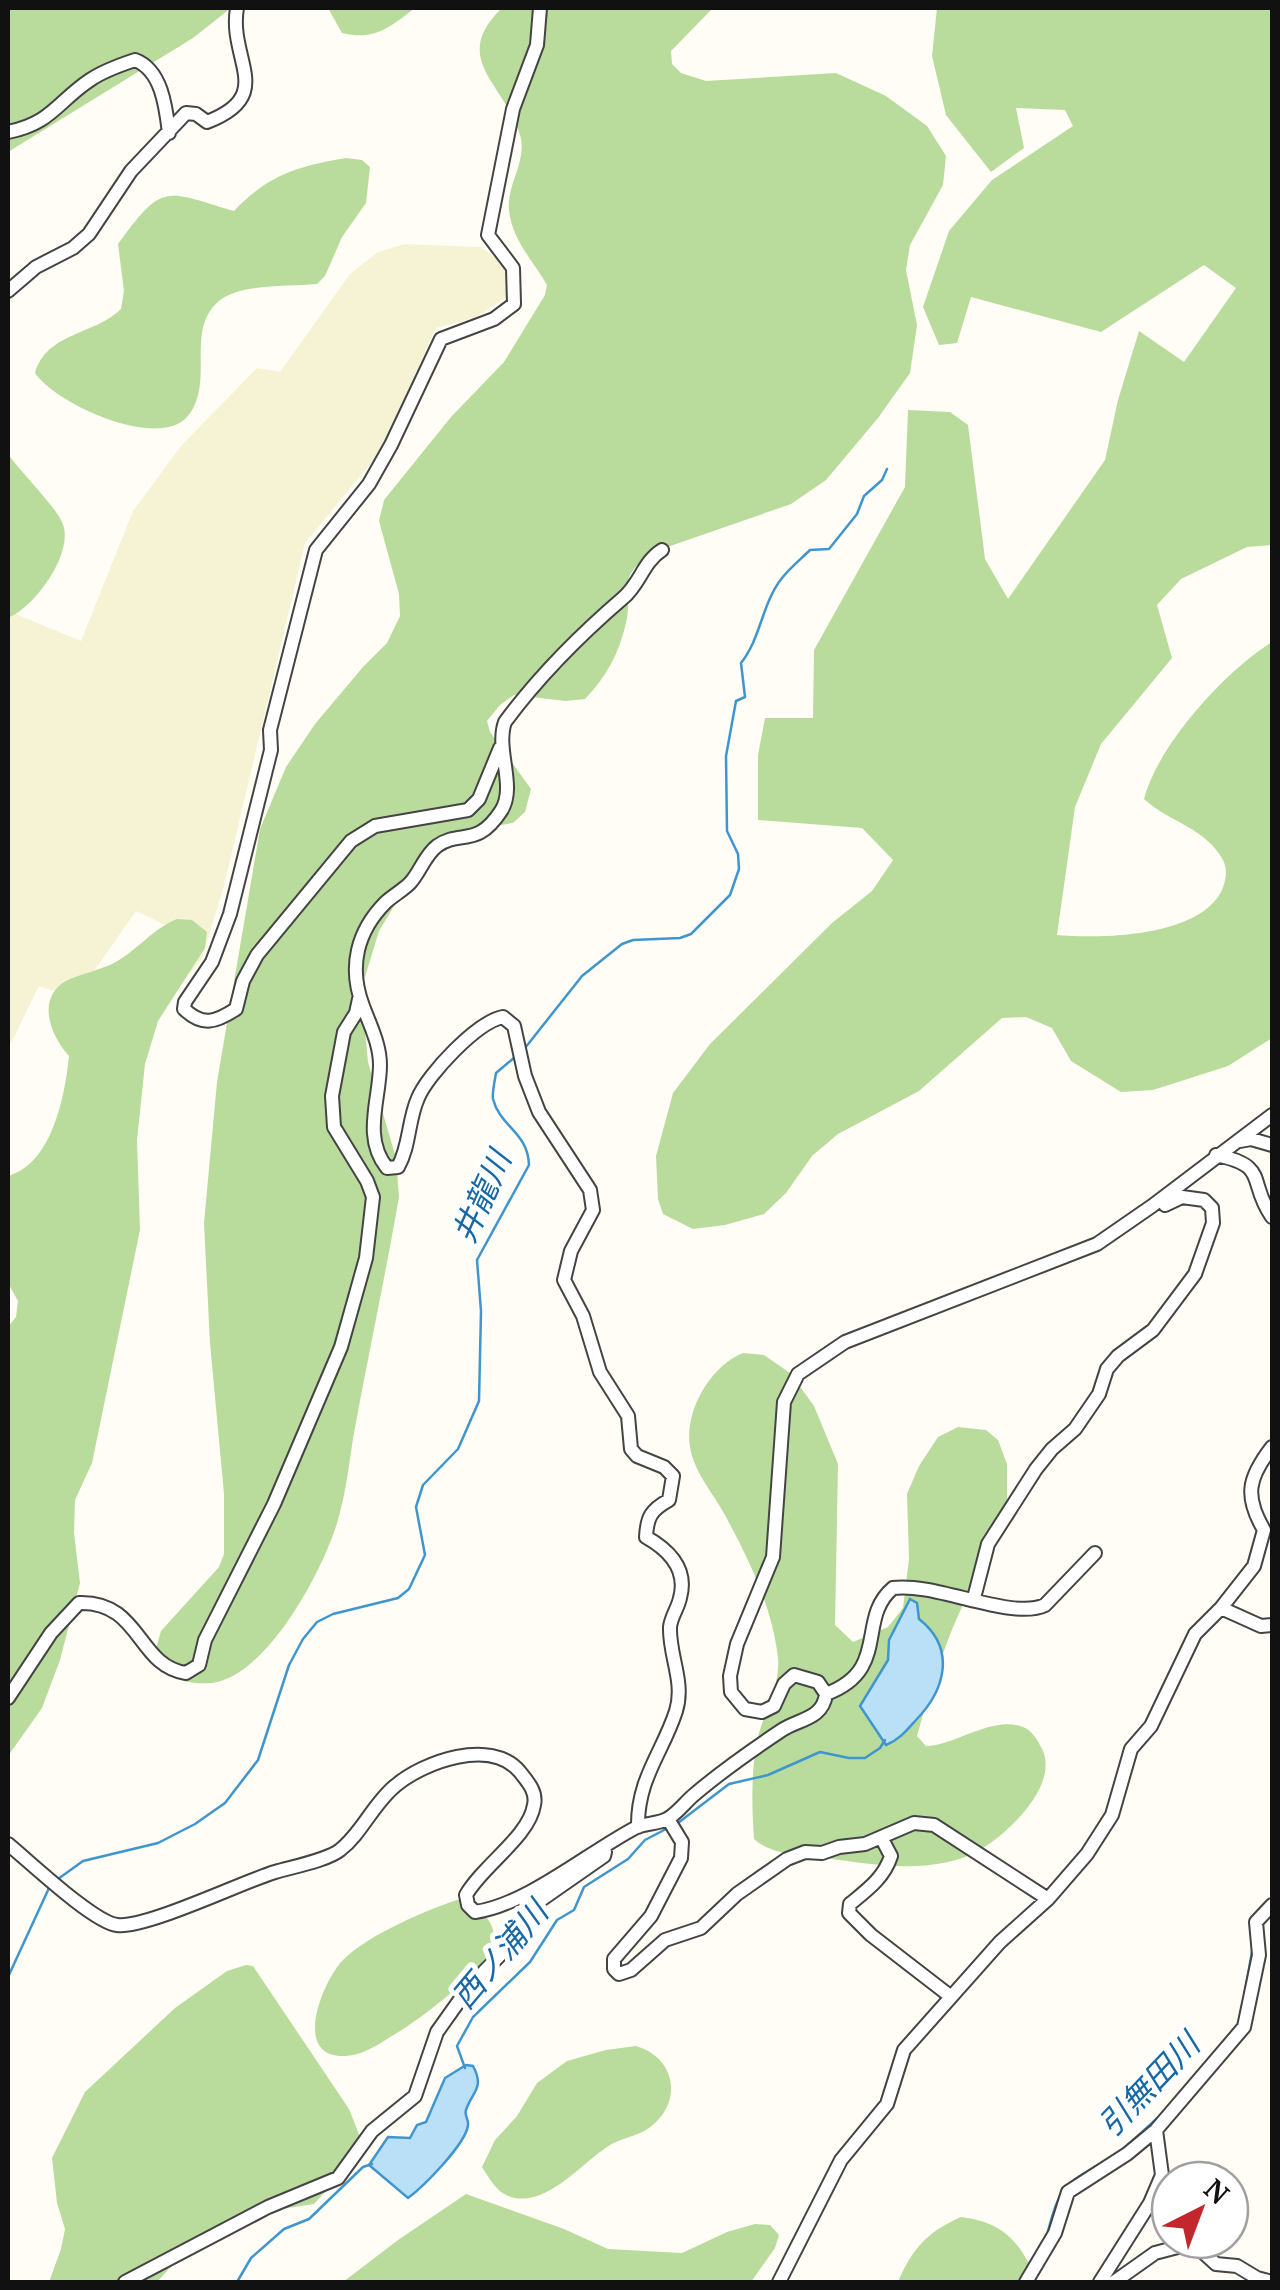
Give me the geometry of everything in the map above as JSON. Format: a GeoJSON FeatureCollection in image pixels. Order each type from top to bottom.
{"type":"FeatureCollection","features":[{"type":"Feature","properties":{"kind":"street"},"geometry":{"type":"LineString","coordinates":[[8,291],[36,267],[73,248],[90,234],[131,170],[186,114],[196,114],[206,122],[241,102],[245,91],[237,8]]}},
{"type":"Feature","properties":{"kind":"street"},"geometry":{"type":"LineString","coordinates":[[540,8],[537,44],[513,109],[488,235],[513,268],[514,304],[494,319],[440,339],[369,484],[316,550],[270,730],[272,750],[230,914],[212,962],[184,1009],[204,1022],[218,1021],[236,1010],[242,981],[256,954],[351,841],[375,826],[468,810],[479,799],[501,746],[505,722],[516,707],[590,624],[625,596],[645,564],[662,550]]}},
{"type":"Feature","properties":{"kind":"street"},"geometry":{"type":"LineString","coordinates":[[8,132],[47,118],[88,81],[135,60],[145,64],[155,77],[169,133]]}},
{"type":"Feature","properties":{"kind":"street"},"geometry":{"type":"LineString","coordinates":[[501,746],[505,805],[483,832],[433,849],[410,884],[388,900],[364,929],[356,947],[360,996],[380,1064],[372,1118],[380,1159],[387,1168],[398,1167],[418,1098],[440,1066],[481,1027],[503,1017],[514,1026],[538,1112],[590,1190],[592,1210],[570,1251],[564,1280],[583,1316],[600,1372],[628,1416],[631,1449],[673,1476],[669,1500],[654,1508],[646,1520],[646,1537],[676,1560],[682,1586],[670,1624],[680,1689],[676,1712],[652,1762],[638,1807],[638,1827]]}},
{"type":"Feature","properties":{"kind":"street"},"geometry":{"type":"LineString","coordinates":[[8,1698],[51,1633],[79,1603],[96,1602],[113,1608],[161,1664],[173,1672],[186,1673],[199,1665],[205,1640],[274,1504],[341,1347],[366,1258],[372,1197],[367,1181],[334,1128],[332,1096],[344,1032],[356,1013],[360,996]]}},
{"type":"Feature","properties":{"kind":"street"},"geometry":{"type":"LineString","coordinates":[[8,1844],[102,1920],[130,1925],[258,1877],[339,1852],[379,1803],[409,1776],[458,1757],[484,1755],[516,1766],[530,1785],[536,1802],[529,1822],[474,1881],[466,1896],[475,1912],[491,1910],[638,1827],[668,1819],[746,1755],[787,1726],[814,1716],[825,1702],[826,1694],[818,1682],[794,1676],[784,1684],[778,1702],[762,1712],[744,1708],[731,1692],[736,1644],[773,1557],[784,1402],[798,1374],[845,1342],[1097,1244],[1272,1115]]}},
{"type":"Feature","properties":{"kind":"street"},"geometry":{"type":"LineString","coordinates":[[1240,1141],[1272,1145]]}},
{"type":"Feature","properties":{"kind":"street"},"geometry":{"type":"LineString","coordinates":[[1216,1155],[1250,1166],[1272,1216]]}},
{"type":"Feature","properties":{"kind":"street"},"geometry":{"type":"LineString","coordinates":[[974,1598],[988,1544],[1036,1469],[1075,1429],[1118,1356],[1153,1330],[1196,1274],[1213,1223],[1212,1208],[1204,1200],[1182,1197],[1164,1206],[1152,1206]]}},
{"type":"Feature","properties":{"kind":"street"},"geometry":{"type":"LineString","coordinates":[[780,2282],[841,2160],[887,2104],[904,2050],[1000,1942],[1048,1899],[1087,1854],[1112,1815],[1131,1750],[1150,1726],[1196,1634],[1221,1608],[1257,1558],[1264,1530],[1251,1508],[1249,1489],[1272,1447]]}},
{"type":"Feature","properties":{"kind":"street"},"geometry":{"type":"LineString","coordinates":[[826,1694],[843,1688],[868,1660],[876,1615],[893,1588],[1036,1610],[1094,1553]]}},
{"type":"Feature","properties":{"kind":"street"},"geometry":{"type":"LineString","coordinates":[[1221,1608],[1261,1626],[1272,1625]]}},
{"type":"Feature","properties":{"kind":"street"},"geometry":{"type":"LineString","coordinates":[[668,1819],[682,1842],[681,1858],[651,1916],[614,1958],[614,1968],[620,1974],[665,1940],[701,1928],[736,1894],[787,1858],[882,1839],[914,1824],[928,1823],[1048,1899]]}},
{"type":"Feature","properties":{"kind":"street"},"geometry":{"type":"LineString","coordinates":[[882,1839],[891,1856],[888,1867],[875,1884],[850,1904],[849,1913],[871,1935],[950,1996]]}},
{"type":"Feature","properties":{"kind":"street"},"geometry":{"type":"LineString","coordinates":[[125,2282],[268,2207],[338,2178],[372,2131],[415,2096],[437,2032],[469,1987],[504,1950],[516,1922],[604,1856],[608,1845]]}},
{"type":"Feature","properties":{"kind":"street"},"geometry":{"type":"LineString","coordinates":[[1026,2282],[1056,2232],[1068,2192],[1156,2130],[1244,2027],[1259,1955],[1256,1922],[1272,1906]]}},
{"type":"Feature","properties":{"kind":"street"},"geometry":{"type":"LineString","coordinates":[[1100,2282],[1150,2203],[1162,2175],[1156,2130]]}},
{"type":"Feature","properties":{"kind":"street"},"geometry":{"type":"LineString","coordinates":[[1114,2282],[1155,2254],[1192,2243],[1216,2264],[1237,2266],[1272,2282]]}},
{"type":"Feature","properties":{"kind":"shaded area"},"geometry":{"type":"Polygon","coordinates":[[[405,244],[481,247],[501,262],[509,276],[508,296],[475,318],[436,328],[380,452],[305,543],[225,882],[202,958],[189,975],[190,937],[136,911],[87,981],[66,995],[39,986],[8,1049],[8,611],[81,641],[133,511],[181,446],[257,368],[280,372],[350,274],[378,252],[405,244]]]}},
{"type":"Feature","properties":{"kind":"green space"},"geometry":{"type":"Polygon","coordinates":[[[8,8],[231,8],[193,38],[8,152],[8,8]]]}},
{"type":"Feature","properties":{"kind":"green space"},"geometry":{"type":"Polygon","coordinates":[[[328,8],[415,8],[373,34],[354,35],[342,33],[328,8]]]}},
{"type":"Feature","properties":{"kind":"green space"},"geometry":{"type":"Polygon","coordinates":[[[502,8],[713,8],[671,51],[672,64],[681,73],[706,81],[836,73],[886,96],[927,126],[946,156],[943,185],[910,245],[906,270],[917,325],[910,373],[826,480],[791,504],[650,553],[639,563],[629,579],[628,611],[620,645],[585,699],[566,701],[514,695],[487,721],[490,732],[531,789],[525,812],[513,823],[467,831],[417,868],[379,931],[361,990],[368,1062],[396,1158],[399,1197],[334,1533],[293,1614],[254,1661],[233,1676],[212,1683],[186,1682],[171,1676],[153,1659],[161,1631],[219,1567],[224,1554],[224,1494],[204,1223],[217,1082],[260,829],[286,767],[315,724],[387,643],[400,616],[399,594],[379,521],[384,500],[451,417],[504,362],[545,295],[547,285],[518,240],[511,221],[509,201],[522,144],[513,117],[480,57],[480,42],[487,26],[502,8]]]}},
{"type":"Feature","properties":{"kind":"green space"},"geometry":{"type":"Polygon","coordinates":[[[937,8],[1272,8],[1272,545],[1247,547],[1181,579],[1157,605],[1172,658],[1101,744],[1075,807],[1057,935],[1123,935],[1172,926],[1210,906],[1222,890],[1226,868],[1216,849],[1144,799],[1178,733],[1234,671],[1272,642],[1272,1038],[1228,1066],[1153,1090],[1121,1092],[1071,1061],[1052,1028],[1026,1017],[1002,1018],[919,1091],[838,1134],[812,1156],[786,1193],[764,1214],[693,1229],[663,1214],[658,1199],[656,1156],[673,1093],[710,1044],[832,923],[872,891],[893,860],[862,828],[758,820],[758,755],[765,718],[813,718],[814,650],[905,487],[908,410],[950,412],[968,425],[985,559],[1008,599],[1105,460],[1139,331],[1184,362],[1236,288],[1204,265],[1101,332],[971,297],[957,343],[939,345],[923,307],[949,231],[992,180],[1073,126],[1065,110],[1016,108],[1024,148],[991,172],[946,115],[932,56],[937,8]]]}},
{"type":"Feature","properties":{"kind":"green space"},"geometry":{"type":"Polygon","coordinates":[[[346,158],[362,160],[370,167],[366,203],[342,237],[325,276],[317,284],[239,291],[219,301],[203,327],[199,389],[187,417],[173,426],[131,426],[63,398],[35,373],[50,349],[121,309],[124,291],[118,244],[156,201],[178,196],[234,211],[259,189],[285,174],[346,158]]]}},
{"type":"Feature","properties":{"kind":"green space"},"geometry":{"type":"Polygon","coordinates":[[[8,454],[58,515],[65,534],[50,578],[29,603],[8,618],[8,454]]]}},
{"type":"Feature","properties":{"kind":"green space"},"geometry":{"type":"Polygon","coordinates":[[[177,919],[192,920],[207,932],[205,948],[158,1021],[145,1064],[137,1140],[140,1230],[92,1463],[75,1500],[80,1583],[60,1660],[42,1708],[8,1756],[8,1327],[16,1317],[18,1301],[8,1283],[8,1176],[36,1158],[60,1108],[69,1056],[51,1026],[52,995],[70,979],[114,963],[177,919]]]}},
{"type":"Feature","properties":{"kind":"green space"},"geometry":{"type":"Polygon","coordinates":[[[743,1353],[764,1355],[790,1373],[814,1406],[838,1464],[835,1625],[853,1642],[888,1627],[903,1608],[909,1559],[907,1494],[938,1437],[958,1427],[986,1430],[998,1440],[1007,1464],[1007,1506],[953,1627],[917,1736],[926,1746],[987,1727],[1011,1724],[1029,1731],[1040,1746],[1046,1763],[1037,1793],[1016,1821],[978,1851],[923,1866],[884,1865],[788,1854],[754,1839],[754,1758],[778,1669],[775,1639],[751,1566],[695,1465],[689,1433],[695,1405],[710,1379],[743,1353]]]}},
{"type":"Feature","properties":{"kind":"green space"},"geometry":{"type":"Polygon","coordinates":[[[463,1898],[481,1909],[494,1936],[488,1954],[467,1978],[423,2015],[367,2050],[346,2056],[329,2054],[319,2046],[315,2033],[320,2002],[342,1961],[382,1933],[463,1898]]]}},
{"type":"Feature","properties":{"kind":"green space"},"geometry":{"type":"Polygon","coordinates":[[[253,1966],[349,2109],[360,2137],[346,2169],[314,2204],[237,2216],[209,2230],[157,2282],[49,2282],[65,2229],[57,2203],[52,2158],[85,2092],[175,2008],[227,1971],[253,1966]]]}},
{"type":"Feature","properties":{"kind":"green space"},"geometry":{"type":"Polygon","coordinates":[[[636,2046],[660,2060],[671,2083],[671,2095],[660,2118],[644,2131],[607,2147],[540,2195],[515,2198],[499,2191],[482,2167],[495,2140],[517,2116],[537,2083],[567,2061],[636,2046]]]}},
{"type":"Feature","properties":{"kind":"green space"},"geometry":{"type":"Polygon","coordinates":[[[466,2194],[608,2249],[682,2253],[755,2224],[770,2225],[779,2235],[775,2248],[751,2282],[343,2282],[466,2194]]]}},
{"type":"Feature","properties":{"kind":"green space"},"geometry":{"type":"Polygon","coordinates":[[[961,2217],[994,2226],[1011,2238],[1030,2266],[1025,2282],[898,2282],[922,2243],[961,2217]]]}},
{"type":"Feature","properties":{"kind":"water"},"geometry":{"type":"Polygon","coordinates":[[[910,1599],[917,1603],[919,1619],[938,1643],[943,1669],[926,1708],[903,1734],[886,1745],[860,1706],[888,1660],[889,1640],[910,1599]]]}},
{"type":"Feature","properties":{"kind":"water"},"geometry":{"type":"Polygon","coordinates":[[[466,2065],[473,2066],[478,2080],[466,2110],[465,2133],[443,2164],[408,2198],[369,2165],[388,2137],[410,2138],[417,2125],[426,2122],[445,2078],[466,2065]]]}},
{"type":"Feature","properties":{"kind":"waterway","name":"井龍川"},"geometry":{"type":"LineString","coordinates":[[525,1048],[582,976],[622,944],[691,934],[730,895],[739,869],[738,854],[727,831],[726,756],[736,701],[745,697],[741,663],[782,578],[810,550],[829,549],[887,469]]}},
{"type":"Feature","properties":{"kind":"waterway","name":"井龍川"},"geometry":{"type":"LineString","coordinates":[[58,1879],[83,1861],[158,1843],[225,1803],[258,1760],[289,1665],[317,1622],[333,1614],[398,1598],[409,1589],[425,1555],[416,1507],[423,1485],[458,1449],[479,1401],[481,1311],[477,1260],[529,1165],[524,1145],[493,1099],[496,1073],[515,1057]]}},
{"type":"Feature","properties":{"kind":"waterway","name":"西ノ浦川"},"geometry":{"type":"LineString","coordinates":[[678,1823],[729,1784],[768,1775],[820,1752],[865,1758],[885,1740]]}},
{"type":"Feature","properties":{"kind":"waterway","name":"西ノ浦川"},"geometry":{"type":"LineString","coordinates":[[465,2068],[457,2046],[473,2017],[530,1962],[557,1920],[574,1910],[584,1887],[628,1859],[645,1840],[666,1829]]}},
{"type":"Feature","properties":{"kind":"waterway","name":"井龍川"},"geometry":{"type":"LineString","coordinates":[[8,1977],[49,1888]]}},
{"type":"Feature","properties":{"kind":"waterway","name":"引無田川"},"geometry":{"type":"LineString","coordinates":[[1244,1997],[1253,1946]]}},
{"type":"Feature","properties":{"kind":"waterway","name":"引無田川"},"geometry":{"type":"LineString","coordinates":[[1214,2053],[1238,2024]]}},
{"type":"Feature","properties":{"kind":"waterway","name":"引無田川"},"geometry":{"type":"LineString","coordinates":[[1129,2144],[1164,2112]]}},
{"type":"Feature","properties":{"kind":"waterway","name":"引無田川"},"geometry":{"type":"LineString","coordinates":[[1047,2235],[1065,2188],[1107,2160]]}},
{"type":"Feature","properties":{"kind":"waterway","name":"西ノ浦川"},"geometry":{"type":"LineString","coordinates":[[237,2282],[251,2258],[284,2229],[309,2219],[363,2167],[372,2164]]}},
{"type":"Feature","properties":{"kind":"waterway","name":"引無田川"},"geometry":{"type":"LineString","coordinates":[[1027,2268],[1036,2253]]}}]}
